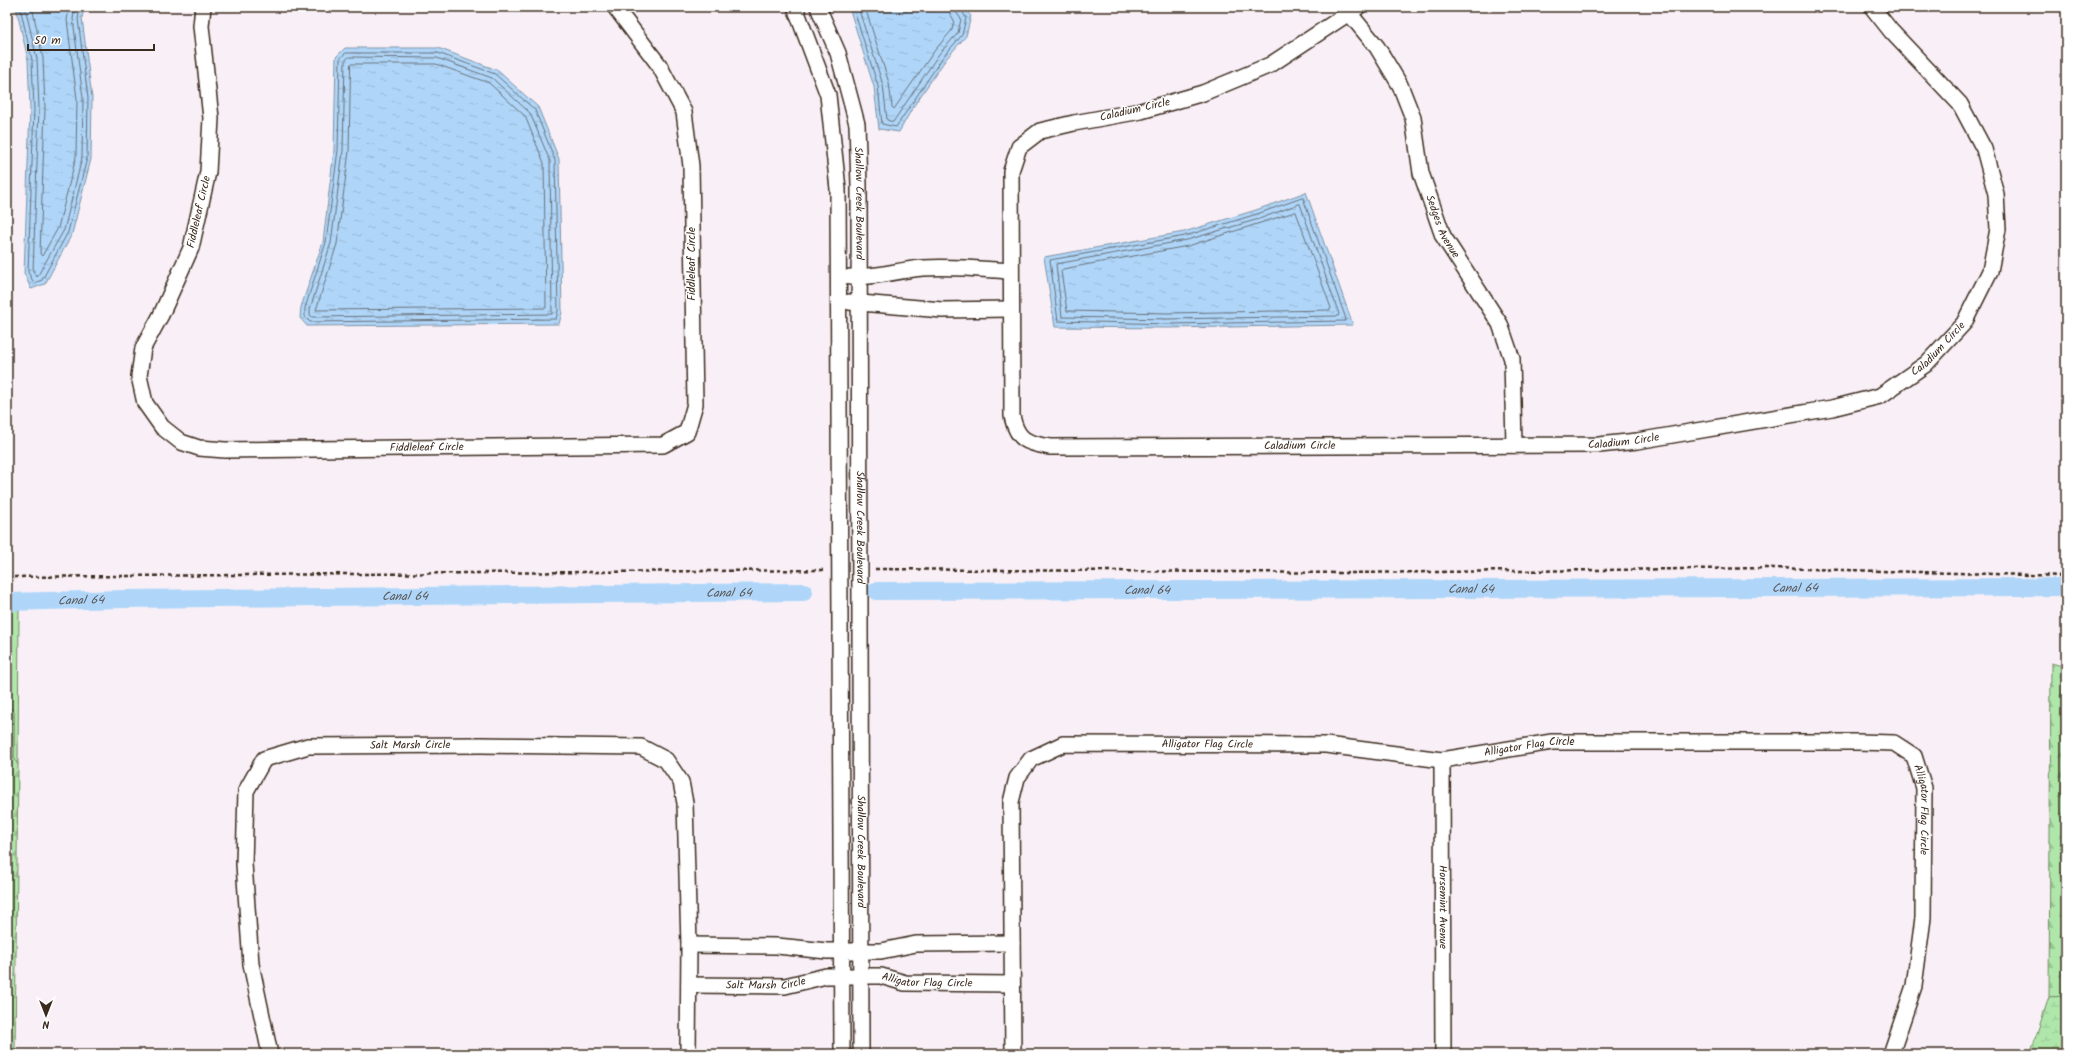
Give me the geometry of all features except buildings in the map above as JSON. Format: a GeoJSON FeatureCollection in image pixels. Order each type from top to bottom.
{"type":"FeatureCollection","features":[{"type":"Feature","properties":{"kind":"street","name":"Fiddleleaf Circle"},"geometry":{"type":"LineString","coordinates":[[203,7],[201,26],[211,118],[208,172],[191,248],[161,315],[143,348],[138,376],[145,403],[162,427],[187,444],[199,448],[225,450],[663,445],[687,432],[695,404],[691,166],[684,112],[659,65],[615,7]]}},
{"type":"Feature","properties":{"kind":"street","name":"Shallow Creek Boulevard"},"geometry":{"type":"LineString","coordinates":[[795,7],[828,95],[838,189],[843,951],[842,1054]]}},
{"type":"Feature","properties":{"kind":"street","name":"Shallow Creek Boulevard"},"geometry":{"type":"LineString","coordinates":[[818,7],[838,53],[857,124],[859,277],[861,1054]]}},
{"type":"Feature","properties":{"kind":"street","name":"Caladium Circle"},"geometry":{"type":"LineString","coordinates":[[1354,10],[1270,65],[1203,93],[1141,110],[1074,122],[1040,131],[1019,147],[1011,171],[1010,309],[1012,416],[1015,430],[1028,444],[1050,447],[1599,445],[1637,441],[1832,408],[1880,396],[1926,364],[1964,323],[1990,271],[1998,229],[1996,194],[1984,149],[1960,104],[1891,31],[1872,7]]}},
{"type":"Feature","properties":{"kind":"street","name":"Sedges Avenue"},"geometry":{"type":"LineString","coordinates":[[1354,10],[1400,85],[1413,118],[1421,174],[1443,236],[1500,324],[1512,359],[1514,445]]}},
{"type":"Feature","properties":{"kind":"street"},"geometry":{"type":"LineString","coordinates":[[838,277],[877,277],[895,271],[925,268],[1010,271]]}},
{"type":"Feature","properties":{"kind":"street"},"geometry":{"type":"LineString","coordinates":[[838,303],[859,302],[942,310],[1010,309]]}},
{"type":"Feature","properties":{"kind":"street","name":"Alligator Flag Circle"},"geometry":{"type":"LineString","coordinates":[[1013,1054],[1011,802],[1017,778],[1031,759],[1063,744],[1326,745],[1442,760],[1552,742],[1894,743],[1914,756],[1924,788],[1924,910],[1914,986],[1891,1054]]}},
{"type":"Feature","properties":{"kind":"street","name":"Salt Marsh Circle"},"geometry":{"type":"LineString","coordinates":[[270,1054],[251,964],[244,864],[246,792],[264,759],[308,746],[481,745],[641,747],[666,760],[681,782],[685,803],[689,945],[688,1054]]}},
{"type":"Feature","properties":{"kind":"street","name":"Horsemint Avenue"},"geometry":{"type":"LineString","coordinates":[[1442,760],[1443,1054]]}},
{"type":"Feature","properties":{"kind":"street"},"geometry":{"type":"LineString","coordinates":[[689,945],[777,946],[843,951],[881,951],[916,944],[1012,943]]}},
{"type":"Feature","properties":{"kind":"street","name":"Salt Marsh Circle"},"geometry":{"type":"LineString","coordinates":[[689,985],[785,986],[826,976],[842,976]]}},
{"type":"Feature","properties":{"kind":"street","name":"Alligator Flag Circle"},"geometry":{"type":"LineString","coordinates":[[842,976],[881,976],[905,983],[1012,984]]}},
{"type":"Feature","properties":{"kind":"path"},"geometry":{"type":"LineString","coordinates":[[859,570],[1355,573],[1772,568],[2066,576]]}},
{"type":"Feature","properties":{"kind":"path"},"geometry":{"type":"LineString","coordinates":[[7,577],[840,571]]}},
{"type":"Feature","properties":{"kind":"green space"},"geometry":{"type":"Polygon","coordinates":[[[7,608],[19,609],[18,765],[14,758],[14,712],[7,704],[7,608]]]}},
{"type":"Feature","properties":{"kind":"green space"},"geometry":{"type":"Polygon","coordinates":[[[2051,663],[2066,667],[2066,996],[2049,997],[2051,663]]]}},
{"type":"Feature","properties":{"kind":"green space"},"geometry":{"type":"Polygon","coordinates":[[[7,704],[14,712],[14,758],[18,765],[15,1054],[9,1054],[10,1013],[7,998],[7,704]]]}},
{"type":"Feature","properties":{"kind":"green space"},"geometry":{"type":"Polygon","coordinates":[[[2066,996],[2066,1054],[2030,1054],[2049,997],[2066,996]]]}},
{"type":"Feature","properties":{"kind":"water"},"geometry":{"type":"Polygon","coordinates":[[[16,7],[84,7],[82,18],[92,98],[91,159],[72,234],[45,284],[31,289],[24,273],[30,109],[28,60],[16,7]]]}},
{"type":"Feature","properties":{"kind":"water"},"geometry":{"type":"Polygon","coordinates":[[[849,7],[963,7],[971,16],[966,36],[946,59],[913,107],[899,132],[879,129],[874,87],[849,7]]]}},
{"type":"Feature","properties":{"kind":"water"},"geometry":{"type":"Polygon","coordinates":[[[345,48],[438,48],[497,70],[538,107],[559,159],[562,312],[559,324],[307,326],[300,318],[301,307],[323,242],[334,150],[336,57],[345,48]]]}},
{"type":"Feature","properties":{"kind":"water"},"geometry":{"type":"Polygon","coordinates":[[[1306,192],[1353,325],[1168,328],[1055,327],[1044,257],[1184,232],[1256,210],[1306,192]]]}},
{"type":"Feature","properties":{"kind":"waterway","name":"Canal 64"},"geometry":{"type":"LineString","coordinates":[[876,591],[2066,587]]}},
{"type":"Feature","properties":{"kind":"waterway","name":"Canal 64"},"geometry":{"type":"LineString","coordinates":[[7,602],[124,599],[804,592]]}}]}
